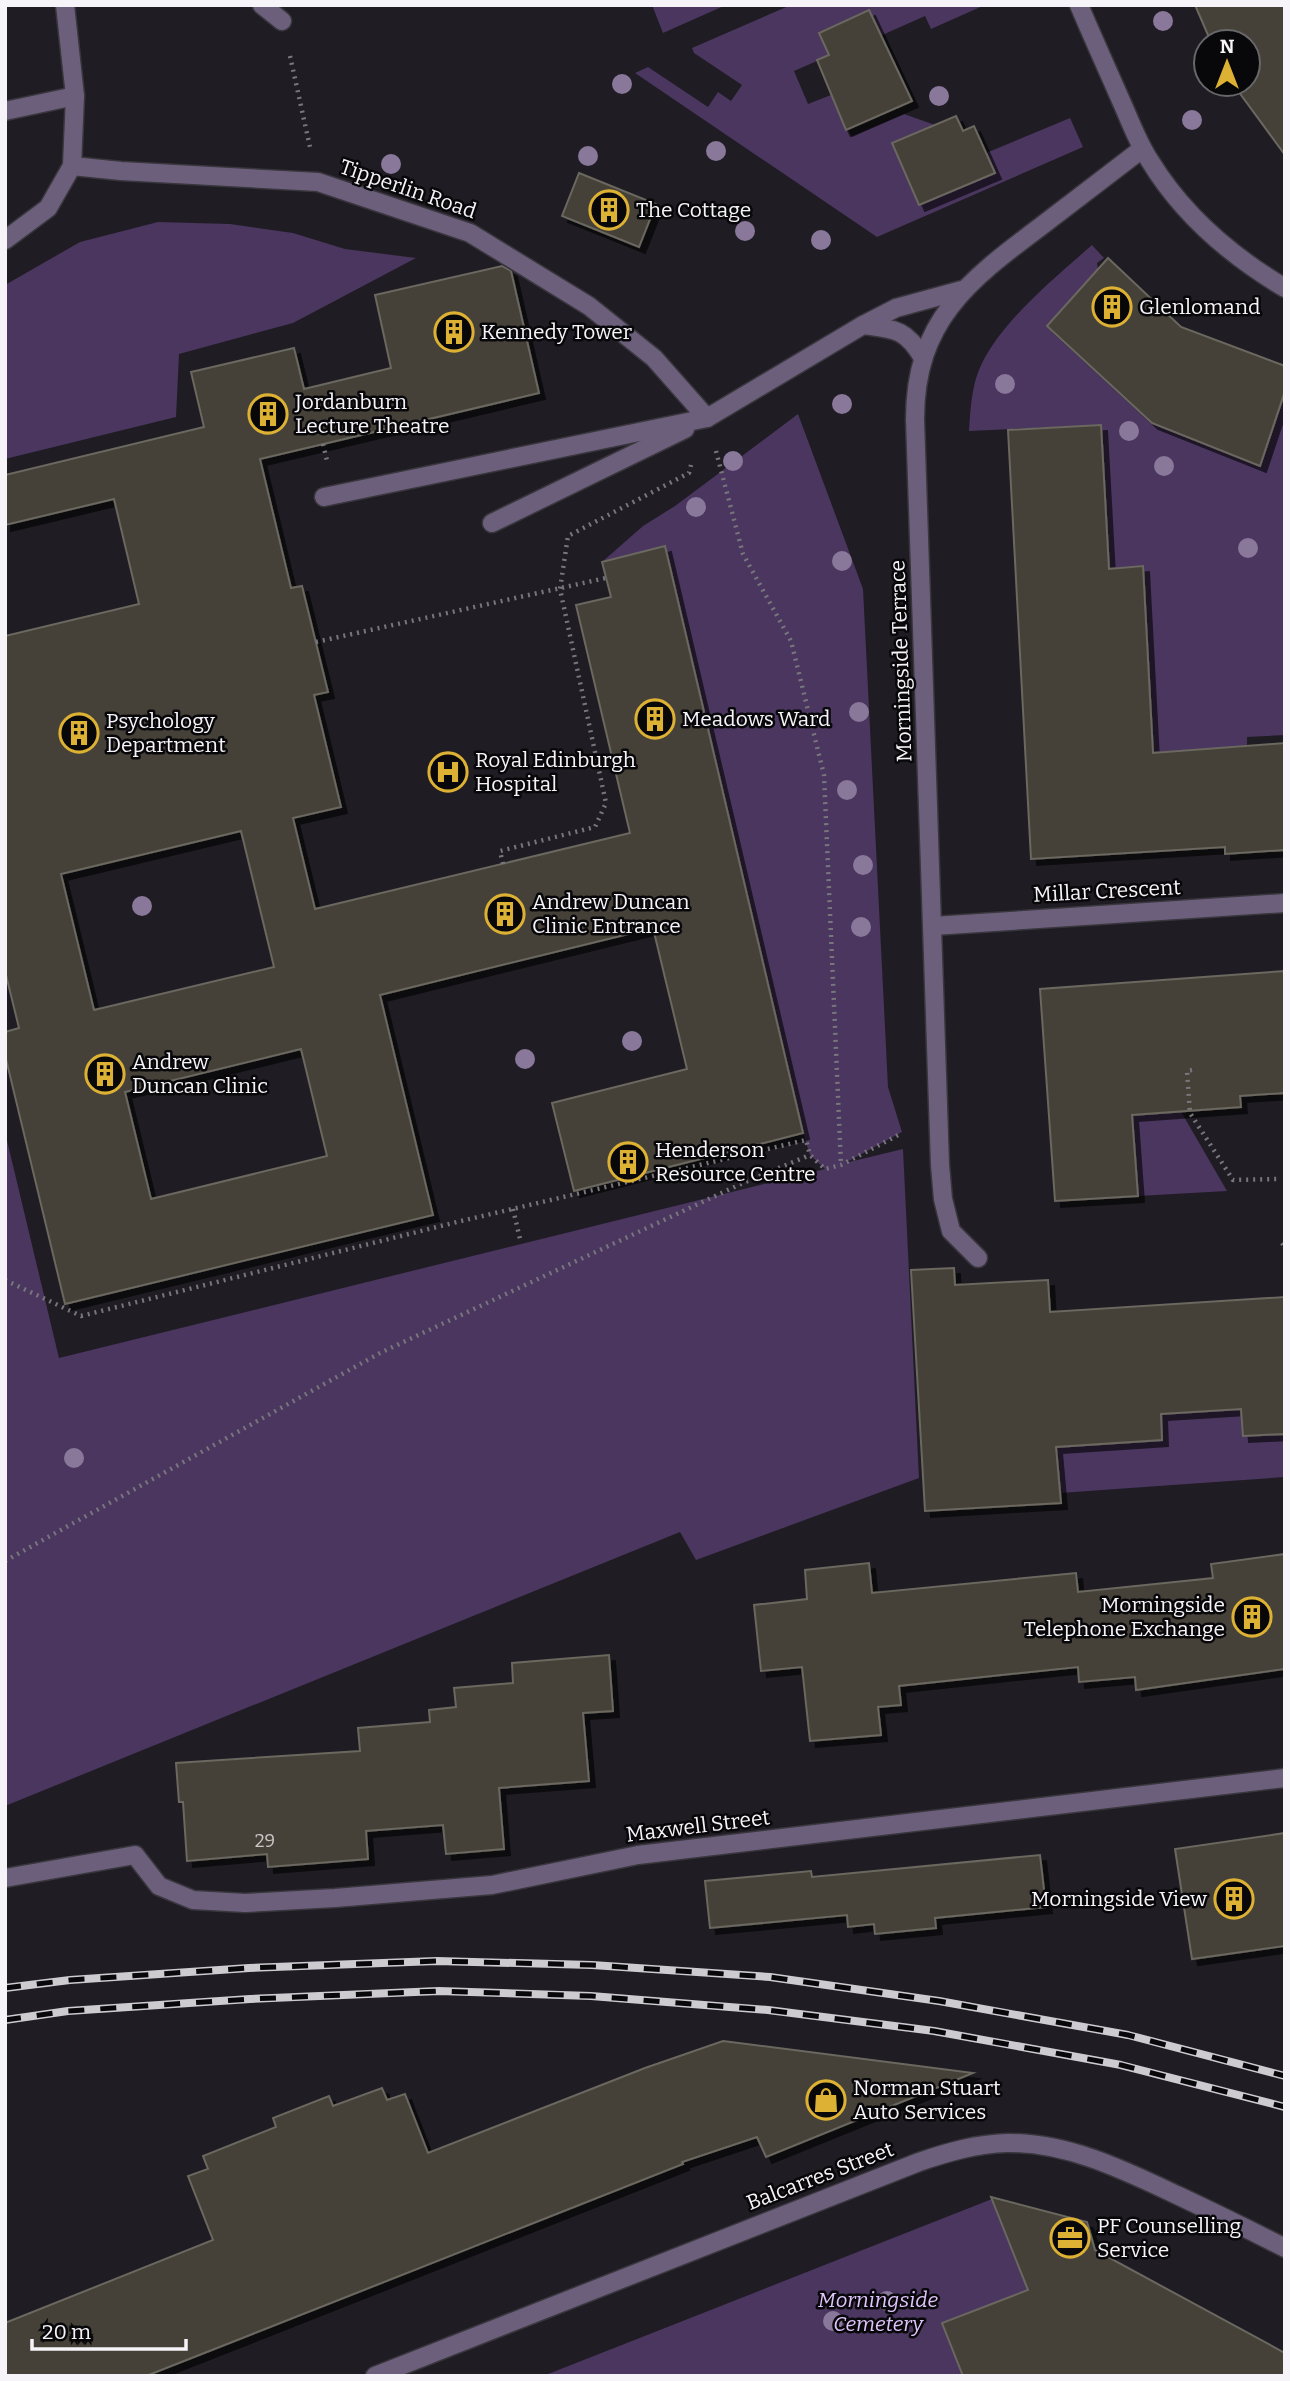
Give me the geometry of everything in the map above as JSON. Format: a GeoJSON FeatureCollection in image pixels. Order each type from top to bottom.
{"type":"FeatureCollection","features":[{"type":"Feature","properties":{"kind":"street"},"geometry":{"type":"LineString","coordinates":[[5,240],[48,208],[72,166],[75,96],[65,5]]}},
{"type":"Feature","properties":{"kind":"street"},"geometry":{"type":"LineString","coordinates":[[262,5],[282,21]]}},
{"type":"Feature","properties":{"kind":"street"},"geometry":{"type":"LineString","coordinates":[[1079,5],[1142,149],[1167,186],[1201,226],[1246,264],[1285,288]]}},
{"type":"Feature","properties":{"kind":"street"},"geometry":{"type":"LineString","coordinates":[[5,111],[75,96]]}},
{"type":"Feature","properties":{"kind":"street","name":"Morningside Terrace"},"geometry":{"type":"LineString","coordinates":[[978,1258],[951,1231],[943,1199],[915,400],[923,358],[932,335],[962,290],[995,259],[1142,149]]}},
{"type":"Feature","properties":{"kind":"street","name":"Tipperlin Road"},"geometry":{"type":"LineString","coordinates":[[72,166],[131,172],[318,182],[470,233],[589,306],[654,358],[707,418]]}},
{"type":"Feature","properties":{"kind":"street"},"geometry":{"type":"LineString","coordinates":[[492,523],[707,418],[863,325],[897,308],[962,290]]}},
{"type":"Feature","properties":{"kind":"street"},"geometry":{"type":"LineString","coordinates":[[863,325],[893,329],[913,340],[923,358]]}},
{"type":"Feature","properties":{"kind":"street"},"geometry":{"type":"LineString","coordinates":[[324,498],[707,418]]}},
{"type":"Feature","properties":{"kind":"street","name":"Millar Crescent"},"geometry":{"type":"LineString","coordinates":[[933,926],[1285,903]]}},
{"type":"Feature","properties":{"kind":"street","name":"Maxwell Street"},"geometry":{"type":"LineString","coordinates":[[5,1878],[135,1854],[159,1886],[193,1900],[245,1903],[335,1898],[492,1885],[638,1854],[1221,1787],[1285,1777]]}},
{"type":"Feature","properties":{"kind":"street","name":"Balcarres Street"},"geometry":{"type":"LineString","coordinates":[[375,2376],[919,2162],[954,2150],[983,2145],[1010,2143],[1038,2147],[1114,2165],[1285,2248]]}},
{"type":"Feature","properties":{"kind":"path"},"geometry":{"type":"LineString","coordinates":[[282,21],[318,182]]}},
{"type":"Feature","properties":{"kind":"path"},"geometry":{"type":"LineString","coordinates":[[707,418],[743,554],[791,640],[824,775],[841,1165]]}},
{"type":"Feature","properties":{"kind":"path"},"geometry":{"type":"LineString","coordinates":[[503,864],[500,851],[595,827],[606,803],[560,589],[568,536],[689,474]]}},
{"type":"Feature","properties":{"kind":"path"},"geometry":{"type":"LineString","coordinates":[[316,642],[606,578]]}},
{"type":"Feature","properties":{"kind":"path"},"geometry":{"type":"LineString","coordinates":[[1192,1070],[1187,1071],[1190,1114],[1233,1180],[1279,1179]]}},
{"type":"Feature","properties":{"kind":"path"},"geometry":{"type":"LineString","coordinates":[[5,1280],[81,1317],[513,1209],[806,1140],[810,1155],[825,1169],[841,1165],[902,1132],[939,1133]]}},
{"type":"Feature","properties":{"kind":"path"},"geometry":{"type":"LineString","coordinates":[[5,1561],[380,1353],[744,1183],[810,1155]]}},
{"type":"Feature","properties":{"kind":"path"},"geometry":{"type":"LineString","coordinates":[[513,1209],[520,1239]]}},
{"type":"Feature","properties":{"kind":"green space"},"geometry":{"type":"Polygon","coordinates":[[[652,5],[726,5],[663,33],[652,5]]]}},
{"type":"Feature","properties":{"kind":"green space"},"geometry":{"type":"Polygon","coordinates":[[[791,5],[985,5],[931,29],[925,16],[880,36],[868,10],[819,32],[833,54],[794,71],[808,104],[831,95],[850,137],[904,114],[935,125],[899,158],[919,205],[994,173],[986,153],[1070,118],[1083,147],[877,237],[635,73],[648,67],[708,107],[718,92],[731,101],[742,85],[694,53],[692,48],[791,5]]]}},
{"type":"Feature","properties":{"kind":"green space"},"geometry":{"type":"Polygon","coordinates":[[[158,222],[230,224],[293,233],[345,249],[416,258],[293,323],[179,354],[176,417],[5,459],[5,285],[80,242],[158,222]]]}},
{"type":"Feature","properties":{"kind":"green space"},"geometry":{"type":"Polygon","coordinates":[[[1092,245],[1104,258],[1097,263],[1098,270],[1047,326],[1117,390],[1178,324],[1193,338],[1285,391],[1285,735],[1247,737],[1247,746],[1119,755],[1145,604],[1143,567],[1109,569],[1101,425],[969,431],[975,382],[993,344],[1024,307],[1092,245]]]}},
{"type":"Feature","properties":{"kind":"green space"},"geometry":{"type":"Polygon","coordinates":[[[798,414],[863,589],[888,1087],[902,1132],[845,1163],[903,1149],[919,1478],[696,1560],[680,1532],[5,1806],[5,1132],[59,1358],[825,1169],[810,1155],[803,1133],[665,547],[602,562],[643,526],[675,506],[798,414]]]}},
{"type":"Feature","properties":{"kind":"green space"},"geometry":{"type":"Polygon","coordinates":[[[1154,1065],[1227,1191],[1138,1196],[1130,1081],[1154,1065]]]}},
{"type":"Feature","properties":{"kind":"green space"},"geometry":{"type":"Polygon","coordinates":[[[1055,1409],[1109,1443],[1162,1440],[1161,1414],[1241,1409],[1243,1436],[1285,1434],[1285,1477],[1060,1493],[1055,1409]]]}},
{"type":"Feature","properties":{"kind":"green space","name":"Morningside Cemetery"},"geometry":{"type":"Polygon","coordinates":[[[992,2199],[1028,2290],[942,2323],[963,2376],[543,2376],[992,2199]]]}},
{"type":"Feature","properties":{"kind":"building"},"geometry":{"type":"Polygon","coordinates":[[[1195,5],[1285,5],[1285,155],[1243,98],[1262,98],[1262,28],[1205,28],[1195,5]]]}},
{"type":"Feature","properties":{"kind":"building"},"geometry":{"type":"Polygon","coordinates":[[[869,10],[912,101],[846,130],[817,60],[829,55],[819,33],[869,10]]]}},
{"type":"Feature","properties":{"kind":"building"},"geometry":{"type":"Polygon","coordinates":[[[956,116],[963,131],[974,126],[995,173],[919,205],[892,143],[956,116]]]}},
{"type":"Feature","properties":{"kind":"building","name":"The Cottage"},"geometry":{"type":"Polygon","coordinates":[[[579,173],[656,204],[639,247],[562,216],[579,173]]]}},
{"type":"Feature","properties":{"kind":"building"},"geometry":{"type":"Polygon","coordinates":[[[1108,258],[1181,327],[1285,366],[1285,391],[1260,466],[1152,423],[1047,326],[1108,258]]]}},
{"type":"Feature","properties":{"kind":"building"},"geometry":{"type":"Polygon","coordinates":[[[502,266],[511,271],[539,393],[260,459],[291,588],[302,586],[328,692],[314,695],[341,807],[293,818],[315,909],[630,833],[576,605],[611,597],[602,562],[665,546],[803,1133],[574,1191],[552,1103],[687,1069],[653,928],[380,995],[433,1215],[65,1304],[5,1055],[5,1032],[19,1028],[5,971],[5,636],[139,604],[114,499],[5,525],[5,475],[204,427],[191,372],[294,348],[304,389],[391,368],[375,295],[502,266]],[[241,831],[61,874],[94,1010],[274,967],[241,831]],[[301,1049],[125,1092],[151,1199],[327,1156],[301,1049]]]}},
{"type":"Feature","properties":{"kind":"building"},"geometry":{"type":"Polygon","coordinates":[[[1101,425],[1109,569],[1143,566],[1153,753],[1285,743],[1285,850],[1225,854],[1225,847],[1031,859],[1008,430],[1101,425]]]}},
{"type":"Feature","properties":{"kind":"building"},"geometry":{"type":"Polygon","coordinates":[[[1285,971],[1285,1093],[1240,1096],[1241,1107],[1132,1115],[1138,1196],[1055,1201],[1040,989],[1285,971]]]}},
{"type":"Feature","properties":{"kind":"building"},"geometry":{"type":"Polygon","coordinates":[[[954,1268],[955,1285],[1048,1280],[1050,1312],[1285,1297],[1285,1434],[1243,1436],[1241,1409],[1161,1414],[1162,1440],[1056,1447],[1061,1503],[925,1511],[911,1270],[954,1268]]]}},
{"type":"Feature","properties":{"kind":"building"},"geometry":{"type":"Polygon","coordinates":[[[1285,1554],[1285,1669],[1136,1690],[1135,1677],[1079,1682],[1078,1667],[899,1686],[901,1705],[878,1707],[881,1735],[810,1741],[802,1667],[761,1671],[754,1605],[807,1599],[805,1570],[869,1563],[872,1593],[1076,1573],[1078,1592],[1213,1578],[1211,1564],[1285,1554]]]}},
{"type":"Feature","properties":{"kind":"building"},"geometry":{"type":"Polygon","coordinates":[[[609,1655],[613,1711],[583,1713],[589,1781],[499,1788],[504,1849],[446,1854],[443,1825],[366,1831],[368,1859],[268,1867],[267,1854],[187,1861],[183,1802],[179,1802],[176,1763],[360,1751],[358,1728],[430,1722],[429,1710],[456,1707],[454,1688],[513,1683],[512,1663],[609,1655]]]}},
{"type":"Feature","properties":{"kind":"building","name":"Morningside View"},"geometry":{"type":"Polygon","coordinates":[[[1285,1833],[1285,1946],[1192,1959],[1175,1849],[1285,1833]]]}},
{"type":"Feature","properties":{"kind":"building"},"geometry":{"type":"Polygon","coordinates":[[[1040,1855],[1046,1907],[935,1918],[936,1928],[875,1934],[874,1924],[848,1927],[847,1915],[710,1928],[705,1881],[811,1871],[812,1877],[1040,1855]]]}},
{"type":"Feature","properties":{"kind":"building"},"geometry":{"type":"Polygon","coordinates":[[[723,2041],[973,2073],[766,2157],[757,2137],[682,2162],[683,2164],[146,2376],[5,2376],[5,2323],[213,2240],[188,2176],[208,2169],[203,2156],[276,2127],[273,2118],[329,2096],[333,2106],[382,2088],[387,2100],[405,2094],[428,2153],[645,2068],[723,2041]]]}},
{"type":"Feature","properties":{"kind":"building"},"geometry":{"type":"Polygon","coordinates":[[[991,2197],[1087,2222],[1095,2250],[1285,2353],[1285,2376],[963,2376],[942,2323],[1028,2290],[991,2197]]]}},
{"type":"Feature","properties":{"kind":"railway"},"geometry":{"type":"LineString","coordinates":[[5,1988],[70,1980],[249,1968],[437,1961],[592,1965],[770,1977],[939,2001],[1128,2035],[1285,2076]]}},
{"type":"Feature","properties":{"kind":"railway"},"geometry":{"type":"LineString","coordinates":[[5,2020],[68,2011],[250,1999],[439,1991],[591,1996],[768,2010],[934,2031],[1121,2065],[1285,2107]]}},
{"type":"Feature","properties":{"kind":"place","name":"The Cottage"},"geometry":{"type":"Point","coordinates":[609,210]}},
{"type":"Feature","properties":{"kind":"place","name":"Glenlomand"},"geometry":{"type":"Point","coordinates":[1112,307]}},
{"type":"Feature","properties":{"kind":"place","name":"Kennedy Tower"},"geometry":{"type":"Point","coordinates":[454,332]}},
{"type":"Feature","properties":{"kind":"place","name":"Jordanburn Lecture Theatre"},"geometry":{"type":"Point","coordinates":[268,414]}},
{"type":"Feature","properties":{"kind":"place","name":"Meadows Ward"},"geometry":{"type":"Point","coordinates":[655,719]}},
{"type":"Feature","properties":{"kind":"place","name":"Psychology Department"},"geometry":{"type":"Point","coordinates":[79,733]}},
{"type":"Feature","properties":{"kind":"place","name":"Royal Edinburgh Hospital"},"geometry":{"type":"Point","coordinates":[448,772]}},
{"type":"Feature","properties":{"kind":"place","name":"Andrew Duncan Clinic Entrance"},"geometry":{"type":"Point","coordinates":[505,914]}},
{"type":"Feature","properties":{"kind":"place","name":"Andrew Duncan Clinic"},"geometry":{"type":"Point","coordinates":[105,1074]}},
{"type":"Feature","properties":{"kind":"place","name":"Henderson Resource Centre"},"geometry":{"type":"Point","coordinates":[628,1162]}},
{"type":"Feature","properties":{"kind":"place","name":"Morningside Telephone Exchange"},"geometry":{"type":"Point","coordinates":[1252,1617]}},
{"type":"Feature","properties":{"kind":"place","name":"Morningside View"},"geometry":{"type":"Point","coordinates":[1234,1899]}},
{"type":"Feature","properties":{"kind":"place","name":"Norman Stuart Auto Services"},"geometry":{"type":"Point","coordinates":[826,2100]}},
{"type":"Feature","properties":{"kind":"place","name":"PF Counselling Service"},"geometry":{"type":"Point","coordinates":[1070,2238]}}]}
